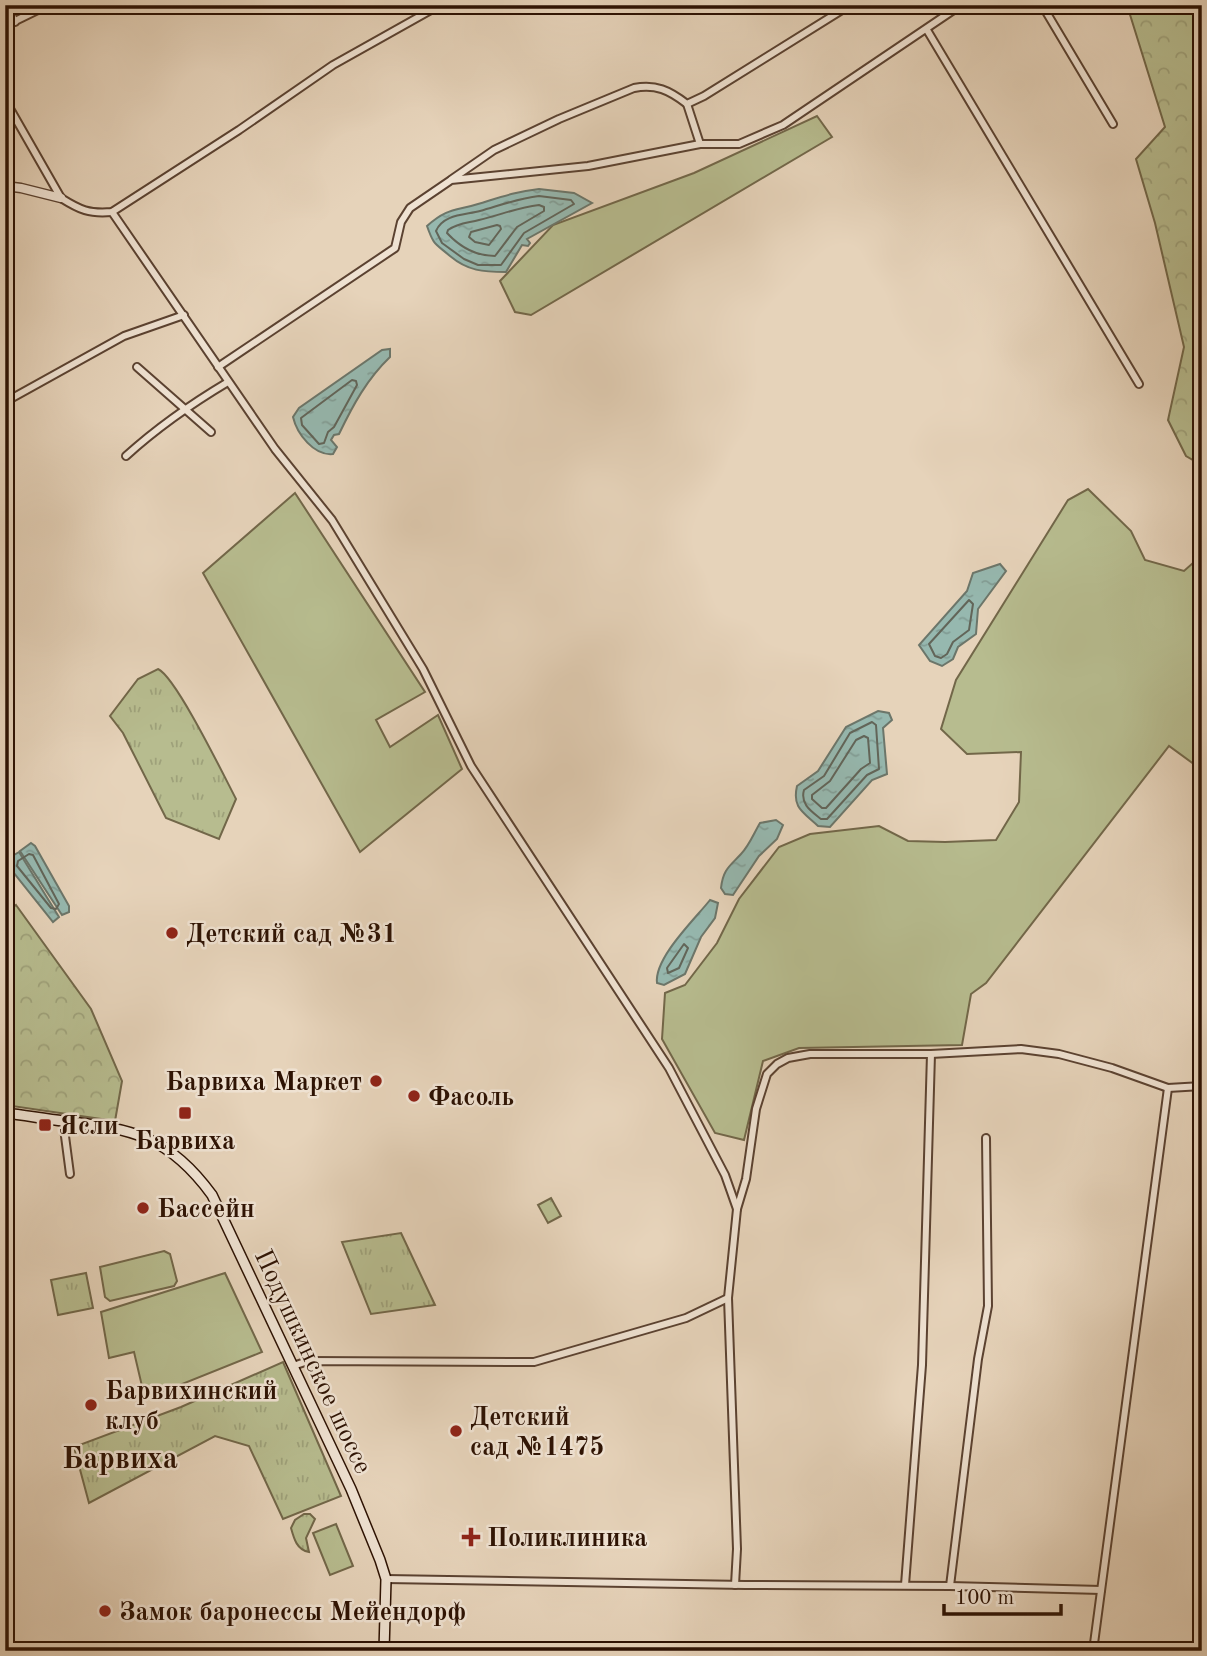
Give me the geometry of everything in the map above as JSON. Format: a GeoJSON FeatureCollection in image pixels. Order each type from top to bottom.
{"type":"FeatureCollection","features":[{"type":"Feature","properties":{"kind":"main road","name":"Подушкинское шоссе"},"geometry":{"type":"LineString","coordinates":[[5,1113],[117,1129],[147,1137],[175,1155],[200,1178],[226,1221],[351,1489],[386,1579],[384,1651]]}},
{"type":"Feature","properties":{"kind":"street"},"geometry":{"type":"LineString","coordinates":[[7,5],[15,22]]}},
{"type":"Feature","properties":{"kind":"street"},"geometry":{"type":"LineString","coordinates":[[5,26],[48,5]]}},
{"type":"Feature","properties":{"kind":"street"},"geometry":{"type":"LineString","coordinates":[[5,186],[61,198],[93,214],[112,212],[333,65],[440,5]]}},
{"type":"Feature","properties":{"kind":"street"},"geometry":{"type":"LineString","coordinates":[[687,104],[850,5]]}},
{"type":"Feature","properties":{"kind":"street"},"geometry":{"type":"LineString","coordinates":[[451,180],[589,166],[700,144],[739,144],[783,125],[961,5]]}},
{"type":"Feature","properties":{"kind":"street"},"geometry":{"type":"LineString","coordinates":[[1042,5],[1114,124]]}},
{"type":"Feature","properties":{"kind":"street"},"geometry":{"type":"LineString","coordinates":[[927,30],[1139,384]]}},
{"type":"Feature","properties":{"kind":"street"},"geometry":{"type":"LineString","coordinates":[[218,367],[395,248],[401,222],[410,208],[494,150],[559,119],[634,88],[660,87],[687,104],[700,144]]}},
{"type":"Feature","properties":{"kind":"street"},"geometry":{"type":"LineString","coordinates":[[5,100],[61,198]]}},
{"type":"Feature","properties":{"kind":"street"},"geometry":{"type":"LineString","coordinates":[[112,212],[275,449],[332,520],[423,669],[471,765],[669,1068],[725,1175],[737,1209]]}},
{"type":"Feature","properties":{"kind":"street"},"geometry":{"type":"LineString","coordinates":[[5,402],[124,336],[184,315]]}},
{"type":"Feature","properties":{"kind":"street"},"geometry":{"type":"LineString","coordinates":[[137,367],[211,432]]}},
{"type":"Feature","properties":{"kind":"street"},"geometry":{"type":"LineString","coordinates":[[126,456],[155,429],[228,382]]}},
{"type":"Feature","properties":{"kind":"street"},"geometry":{"type":"LineString","coordinates":[[735,1585],[737,1549],[728,1298],[737,1209],[746,1179],[756,1109],[767,1074],[788,1058],[810,1054],[1039,1051],[1112,1068],[1168,1088],[1202,1086]]}},
{"type":"Feature","properties":{"kind":"street"},"geometry":{"type":"LineString","coordinates":[[905,1585],[922,1365],[931,1054]]}},
{"type":"Feature","properties":{"kind":"street"},"geometry":{"type":"LineString","coordinates":[[1093,1651],[1168,1088]]}},
{"type":"Feature","properties":{"kind":"street"},"geometry":{"type":"LineString","coordinates":[[63,1121],[70,1174]]}},
{"type":"Feature","properties":{"kind":"street"},"geometry":{"type":"LineString","coordinates":[[950,1586],[978,1359],[988,1306],[986,1138]]}},
{"type":"Feature","properties":{"kind":"street"},"geometry":{"type":"LineString","coordinates":[[293,1366],[308,1361],[534,1363],[686,1318],[728,1298]]}},
{"type":"Feature","properties":{"kind":"street"},"geometry":{"type":"LineString","coordinates":[[386,1579],[1101,1590]]}},
{"type":"Feature","properties":{"kind":"green space"},"geometry":{"type":"Polygon","coordinates":[[[1127,5],[1202,5],[1202,462],[1198,463],[1186,456],[1168,420],[1184,347],[1155,223],[1136,159],[1165,127],[1127,5]]]}},
{"type":"Feature","properties":{"kind":"green space"},"geometry":{"type":"Polygon","coordinates":[[[817,116],[832,137],[531,315],[515,312],[500,281],[553,225],[694,173],[817,116]]]}},
{"type":"Feature","properties":{"kind":"green space"},"geometry":{"type":"Polygon","coordinates":[[[1088,489],[1131,531],[1145,560],[1184,571],[1202,555],[1202,770],[1169,746],[986,983],[971,994],[962,1045],[799,1048],[763,1061],[744,1140],[715,1133],[662,1039],[665,993],[685,985],[717,943],[739,899],[779,847],[810,834],[879,826],[908,841],[996,840],[1019,802],[1021,752],[967,754],[941,729],[956,680],[1068,500],[1088,489]]]}},
{"type":"Feature","properties":{"kind":"green space"},"geometry":{"type":"Polygon","coordinates":[[[295,493],[425,692],[376,720],[390,747],[438,715],[462,769],[360,852],[203,573],[295,493]]]}},
{"type":"Feature","properties":{"kind":"green space"},"geometry":{"type":"Polygon","coordinates":[[[158,669],[176,689],[236,799],[219,839],[166,818],[123,733],[110,716],[138,679],[158,669]]]}},
{"type":"Feature","properties":{"kind":"green space"},"geometry":{"type":"Polygon","coordinates":[[[16,905],[91,1009],[122,1081],[115,1121],[5,1105],[5,913],[16,905]]]}},
{"type":"Feature","properties":{"kind":"green space"},"geometry":{"type":"Polygon","coordinates":[[[551,1198],[561,1216],[548,1223],[538,1205],[551,1198]]]}},
{"type":"Feature","properties":{"kind":"green space"},"geometry":{"type":"Polygon","coordinates":[[[401,1233],[435,1305],[371,1314],[342,1242],[401,1233]]]}},
{"type":"Feature","properties":{"kind":"green space"},"geometry":{"type":"Polygon","coordinates":[[[164,1251],[170,1254],[177,1281],[174,1286],[110,1301],[105,1297],[100,1267],[164,1251]]]}},
{"type":"Feature","properties":{"kind":"green space"},"geometry":{"type":"Polygon","coordinates":[[[86,1273],[93,1308],[58,1315],[51,1280],[86,1273]]]}},
{"type":"Feature","properties":{"kind":"green space"},"geometry":{"type":"Polygon","coordinates":[[[225,1273],[262,1352],[145,1399],[134,1352],[109,1358],[101,1312],[225,1273]]]}},
{"type":"Feature","properties":{"kind":"green space"},"geometry":{"type":"Polygon","coordinates":[[[283,1362],[341,1496],[283,1519],[249,1446],[215,1436],[89,1503],[74,1447],[181,1407],[283,1362]]]}},
{"type":"Feature","properties":{"kind":"green space"},"geometry":{"type":"Polygon","coordinates":[[[304,1514],[310,1514],[315,1519],[306,1538],[309,1552],[299,1546],[291,1528],[295,1520],[304,1514]]]}},
{"type":"Feature","properties":{"kind":"green space"},"geometry":{"type":"Polygon","coordinates":[[[336,1524],[353,1566],[330,1575],[313,1533],[336,1524]]]}},
{"type":"Feature","properties":{"kind":"water"},"geometry":{"type":"Polygon","coordinates":[[[539,189],[574,193],[592,203],[527,239],[530,243],[528,246],[522,245],[506,272],[483,271],[463,265],[431,237],[427,226],[451,211],[539,189]]]}},
{"type":"Feature","properties":{"kind":"water"},"geometry":{"type":"Polygon","coordinates":[[[390,349],[390,357],[367,383],[339,434],[334,435],[331,440],[337,447],[333,454],[313,448],[302,437],[295,424],[293,417],[299,408],[382,350],[390,349]]]}},
{"type":"Feature","properties":{"kind":"water"},"geometry":{"type":"Polygon","coordinates":[[[1000,564],[1006,571],[978,609],[976,634],[958,647],[953,659],[942,666],[930,661],[919,645],[967,591],[973,573],[1000,564]]]}},
{"type":"Feature","properties":{"kind":"water"},"geometry":{"type":"Polygon","coordinates":[[[878,711],[889,713],[892,720],[883,728],[887,774],[872,780],[830,827],[818,826],[797,805],[797,786],[818,771],[846,727],[878,711]]]}},
{"type":"Feature","properties":{"kind":"water"},"geometry":{"type":"Polygon","coordinates":[[[776,820],[783,825],[777,839],[759,856],[733,895],[725,894],[721,888],[728,868],[746,847],[760,823],[776,820]]]}},
{"type":"Feature","properties":{"kind":"water"},"geometry":{"type":"Polygon","coordinates":[[[31,843],[69,906],[69,912],[62,915],[20,851],[31,843]]]}},
{"type":"Feature","properties":{"kind":"water"},"geometry":{"type":"Polygon","coordinates":[[[19,852],[59,917],[53,922],[10,868],[9,858],[19,852]]]}},
{"type":"Feature","properties":{"kind":"water"},"geometry":{"type":"Polygon","coordinates":[[[710,900],[718,903],[715,918],[701,937],[685,974],[664,985],[657,983],[658,973],[668,951],[710,900]]]}},
{"type":"Feature","properties":{"kind":"place","name":"Детский сад №31"},"geometry":{"type":"Point","coordinates":[172,933]}},
{"type":"Feature","properties":{"kind":"place","name":"Барвиха Маркет"},"geometry":{"type":"Point","coordinates":[376,1081]}},
{"type":"Feature","properties":{"kind":"place","name":"Фасоль"},"geometry":{"type":"Point","coordinates":[414,1096]}},
{"type":"Feature","properties":{"kind":"place","name":"Барвиха"},"geometry":{"type":"Point","coordinates":[185,1113]}},
{"type":"Feature","properties":{"kind":"place","name":"Ясли"},"geometry":{"type":"Point","coordinates":[45,1125]}},
{"type":"Feature","properties":{"kind":"place","name":"Бассейн"},"geometry":{"type":"Point","coordinates":[143,1208]}},
{"type":"Feature","properties":{"kind":"place","name":"Барвихинский клуб"},"geometry":{"type":"Point","coordinates":[91,1405]}},
{"type":"Feature","properties":{"kind":"place","name":"Детский сад №1475"},"geometry":{"type":"Point","coordinates":[456,1431]}},
{"type":"Feature","properties":{"kind":"place","name":"Поликлиника"},"geometry":{"type":"Point","coordinates":[471,1537]}},
{"type":"Feature","properties":{"kind":"place","name":"Замок баронессы Мейендорф"},"geometry":{"type":"Point","coordinates":[105,1611]}},
{"type":"Feature","properties":{"kind":"district","name":"Барвиха"},"geometry":{"type":"Point","coordinates":[120,1458]}}]}
